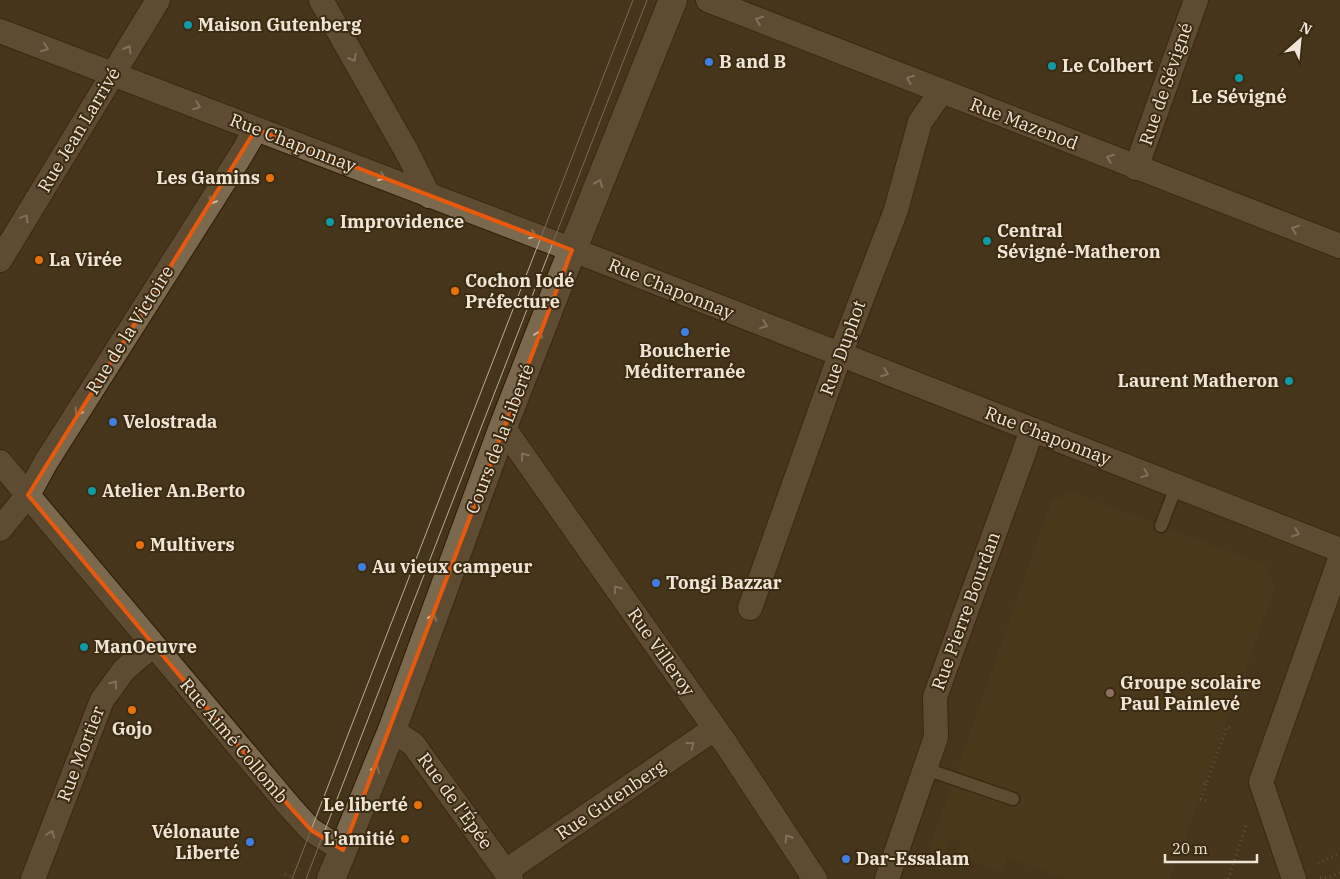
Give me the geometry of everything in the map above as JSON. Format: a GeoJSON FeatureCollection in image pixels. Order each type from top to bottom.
{"type":"FeatureCollection","features":[{"type":"Feature","properties":{"kind":"street","name":"Rue Jean Larrivé"},"geometry":{"type":"LineString","coordinates":[[0,260],[158,0]]}},
{"type":"Feature","properties":{"kind":"street"},"geometry":{"type":"LineString","coordinates":[[320,0],[408,154],[429,196]]}},
{"type":"Feature","properties":{"kind":"street","name":"Cours de la Liberté"},"geometry":{"type":"LineString","coordinates":[[331,879],[392,730],[503,427],[673,0]]}},
{"type":"Feature","properties":{"kind":"street","name":"Rue Mazenod"},"geometry":{"type":"LineString","coordinates":[[708,0],[1340,246]]}},
{"type":"Feature","properties":{"kind":"street","name":"Rue de Sévigné"},"geometry":{"type":"LineString","coordinates":[[1136,168],[1196,0]]}},
{"type":"Feature","properties":{"kind":"street","name":"Rue Chaponnay"},"geometry":{"type":"LineString","coordinates":[[0,30],[572,250],[1340,550]]}},
{"type":"Feature","properties":{"kind":"street","name":"Rue Duphot"},"geometry":{"type":"LineString","coordinates":[[750,608],[840,355],[896,210],[920,122],[941,92]]}},
{"type":"Feature","properties":{"kind":"street","name":"Rue de la Victoire"},"geometry":{"type":"LineString","coordinates":[[0,529],[28,495],[46,462],[256,129]]}},
{"type":"Feature","properties":{"kind":"street","name":"Rue Villeroy"},"geometry":{"type":"LineString","coordinates":[[503,427],[714,729],[815,879]]}},
{"type":"Feature","properties":{"kind":"street","name":"Rue Pierre Bourdan"},"geometry":{"type":"LineString","coordinates":[[887,879],[936,737],[935,697],[1032,430]]}},
{"type":"Feature","properties":{"kind":"street","name":"Rue Aimé Collomb"},"geometry":{"type":"LineString","coordinates":[[0,462],[290,807],[311,830],[343,850]]}},
{"type":"Feature","properties":{"kind":"street"},"geometry":{"type":"LineString","coordinates":[[1294,879],[1260,782],[1340,559]]}},
{"type":"Feature","properties":{"kind":"street","name":"Rue Mortier"},"geometry":{"type":"LineString","coordinates":[[33,879],[102,700],[124,670],[153,645]]}},
{"type":"Feature","properties":{"kind":"street","name":"Rue Gutenberg"},"geometry":{"type":"LineString","coordinates":[[509,875],[714,729]]}},
{"type":"Feature","properties":{"kind":"street","name":"Rue de l'Épée"},"geometry":{"type":"LineString","coordinates":[[392,730],[413,744],[509,875]]}},
{"type":"Feature","properties":{"kind":"lane"},"geometry":{"type":"LineString","coordinates":[[1161,526],[1176,487]]}},
{"type":"Feature","properties":{"kind":"lane"},"geometry":{"type":"LineString","coordinates":[[926,769],[1013,798]]}},
{"type":"Feature","properties":{"kind":"path"},"geometry":{"type":"LineString","coordinates":[[1208,801],[1201,798],[1205,784],[1227,727],[1233,728]]}},
{"type":"Feature","properties":{"kind":"path"},"geometry":{"type":"LineString","coordinates":[[1228,879],[1260,782]]}},
{"type":"Feature","properties":{"kind":"path"},"geometry":{"type":"LineString","coordinates":[[285,874],[296,879]]}},
{"type":"Feature","properties":{"kind":"highlighted area"},"geometry":{"type":"Polygon","coordinates":[[[256,129],[572,250],[343,850],[311,830],[290,807],[28,495],[256,129]]]}},
{"type":"Feature","properties":{"kind":"shaded area","name":"Groupe scolaire Paul Painlevé"},"geometry":{"type":"Polygon","coordinates":[[[1071,492],[1265,565],[1275,587],[1170,879],[1069,879],[1007,858],[1002,872],[956,855],[961,841],[950,837],[943,855],[929,850],[1051,502],[1071,492]]]}},
{"type":"Feature","properties":{"kind":"tram line"},"geometry":{"type":"LineString","coordinates":[[292,879],[633,0]]}},
{"type":"Feature","properties":{"kind":"tram line"},"geometry":{"type":"LineString","coordinates":[[306,879],[647,0]]}},
{"type":"Feature","properties":{"kind":"place","name":"Maison Gutenberg"},"geometry":{"type":"Point","coordinates":[188,25]}},
{"type":"Feature","properties":{"kind":"place","name":"B and B"},"geometry":{"type":"Point","coordinates":[709,62]}},
{"type":"Feature","properties":{"kind":"place","name":"Le Colbert"},"geometry":{"type":"Point","coordinates":[1052,66]}},
{"type":"Feature","properties":{"kind":"place","name":"Le Sévigné"},"geometry":{"type":"Point","coordinates":[1239,78]}},
{"type":"Feature","properties":{"kind":"place","name":"Les Gamins"},"geometry":{"type":"Point","coordinates":[270,178]}},
{"type":"Feature","properties":{"kind":"place","name":"Improvidence"},"geometry":{"type":"Point","coordinates":[330,222]}},
{"type":"Feature","properties":{"kind":"place","name":"Central Sévigné-Matheron"},"geometry":{"type":"Point","coordinates":[987,241]}},
{"type":"Feature","properties":{"kind":"place","name":"La Virée"},"geometry":{"type":"Point","coordinates":[39,260]}},
{"type":"Feature","properties":{"kind":"place","name":"Cochon Iodé Préfecture"},"geometry":{"type":"Point","coordinates":[455,291]}},
{"type":"Feature","properties":{"kind":"place","name":"Boucherie Méditerranée"},"geometry":{"type":"Point","coordinates":[685,332]}},
{"type":"Feature","properties":{"kind":"place","name":"Laurent Matheron"},"geometry":{"type":"Point","coordinates":[1289,381]}},
{"type":"Feature","properties":{"kind":"place","name":"Velostrada"},"geometry":{"type":"Point","coordinates":[113,422]}},
{"type":"Feature","properties":{"kind":"place","name":"Atelier An.Berto"},"geometry":{"type":"Point","coordinates":[92,491]}},
{"type":"Feature","properties":{"kind":"place","name":"Multivers"},"geometry":{"type":"Point","coordinates":[140,545]}},
{"type":"Feature","properties":{"kind":"place","name":"Au vieux campeur"},"geometry":{"type":"Point","coordinates":[362,567]}},
{"type":"Feature","properties":{"kind":"place","name":"Tongi Bazzar"},"geometry":{"type":"Point","coordinates":[656,583]}},
{"type":"Feature","properties":{"kind":"place","name":"ManOeuvre"},"geometry":{"type":"Point","coordinates":[84,647]}},
{"type":"Feature","properties":{"kind":"place","name":"Groupe scolaire Paul Painlevé"},"geometry":{"type":"Point","coordinates":[1110,693]}},
{"type":"Feature","properties":{"kind":"place","name":"Gojo"},"geometry":{"type":"Point","coordinates":[132,710]}},
{"type":"Feature","properties":{"kind":"place","name":"Le liberté"},"geometry":{"type":"Point","coordinates":[418,805]}},
{"type":"Feature","properties":{"kind":"place","name":"L'amitié"},"geometry":{"type":"Point","coordinates":[405,839]}},
{"type":"Feature","properties":{"kind":"place","name":"Vélonaute Liberté"},"geometry":{"type":"Point","coordinates":[250,842]}},
{"type":"Feature","properties":{"kind":"place","name":"Dar-Essalam"},"geometry":{"type":"Point","coordinates":[846,859]}}]}
